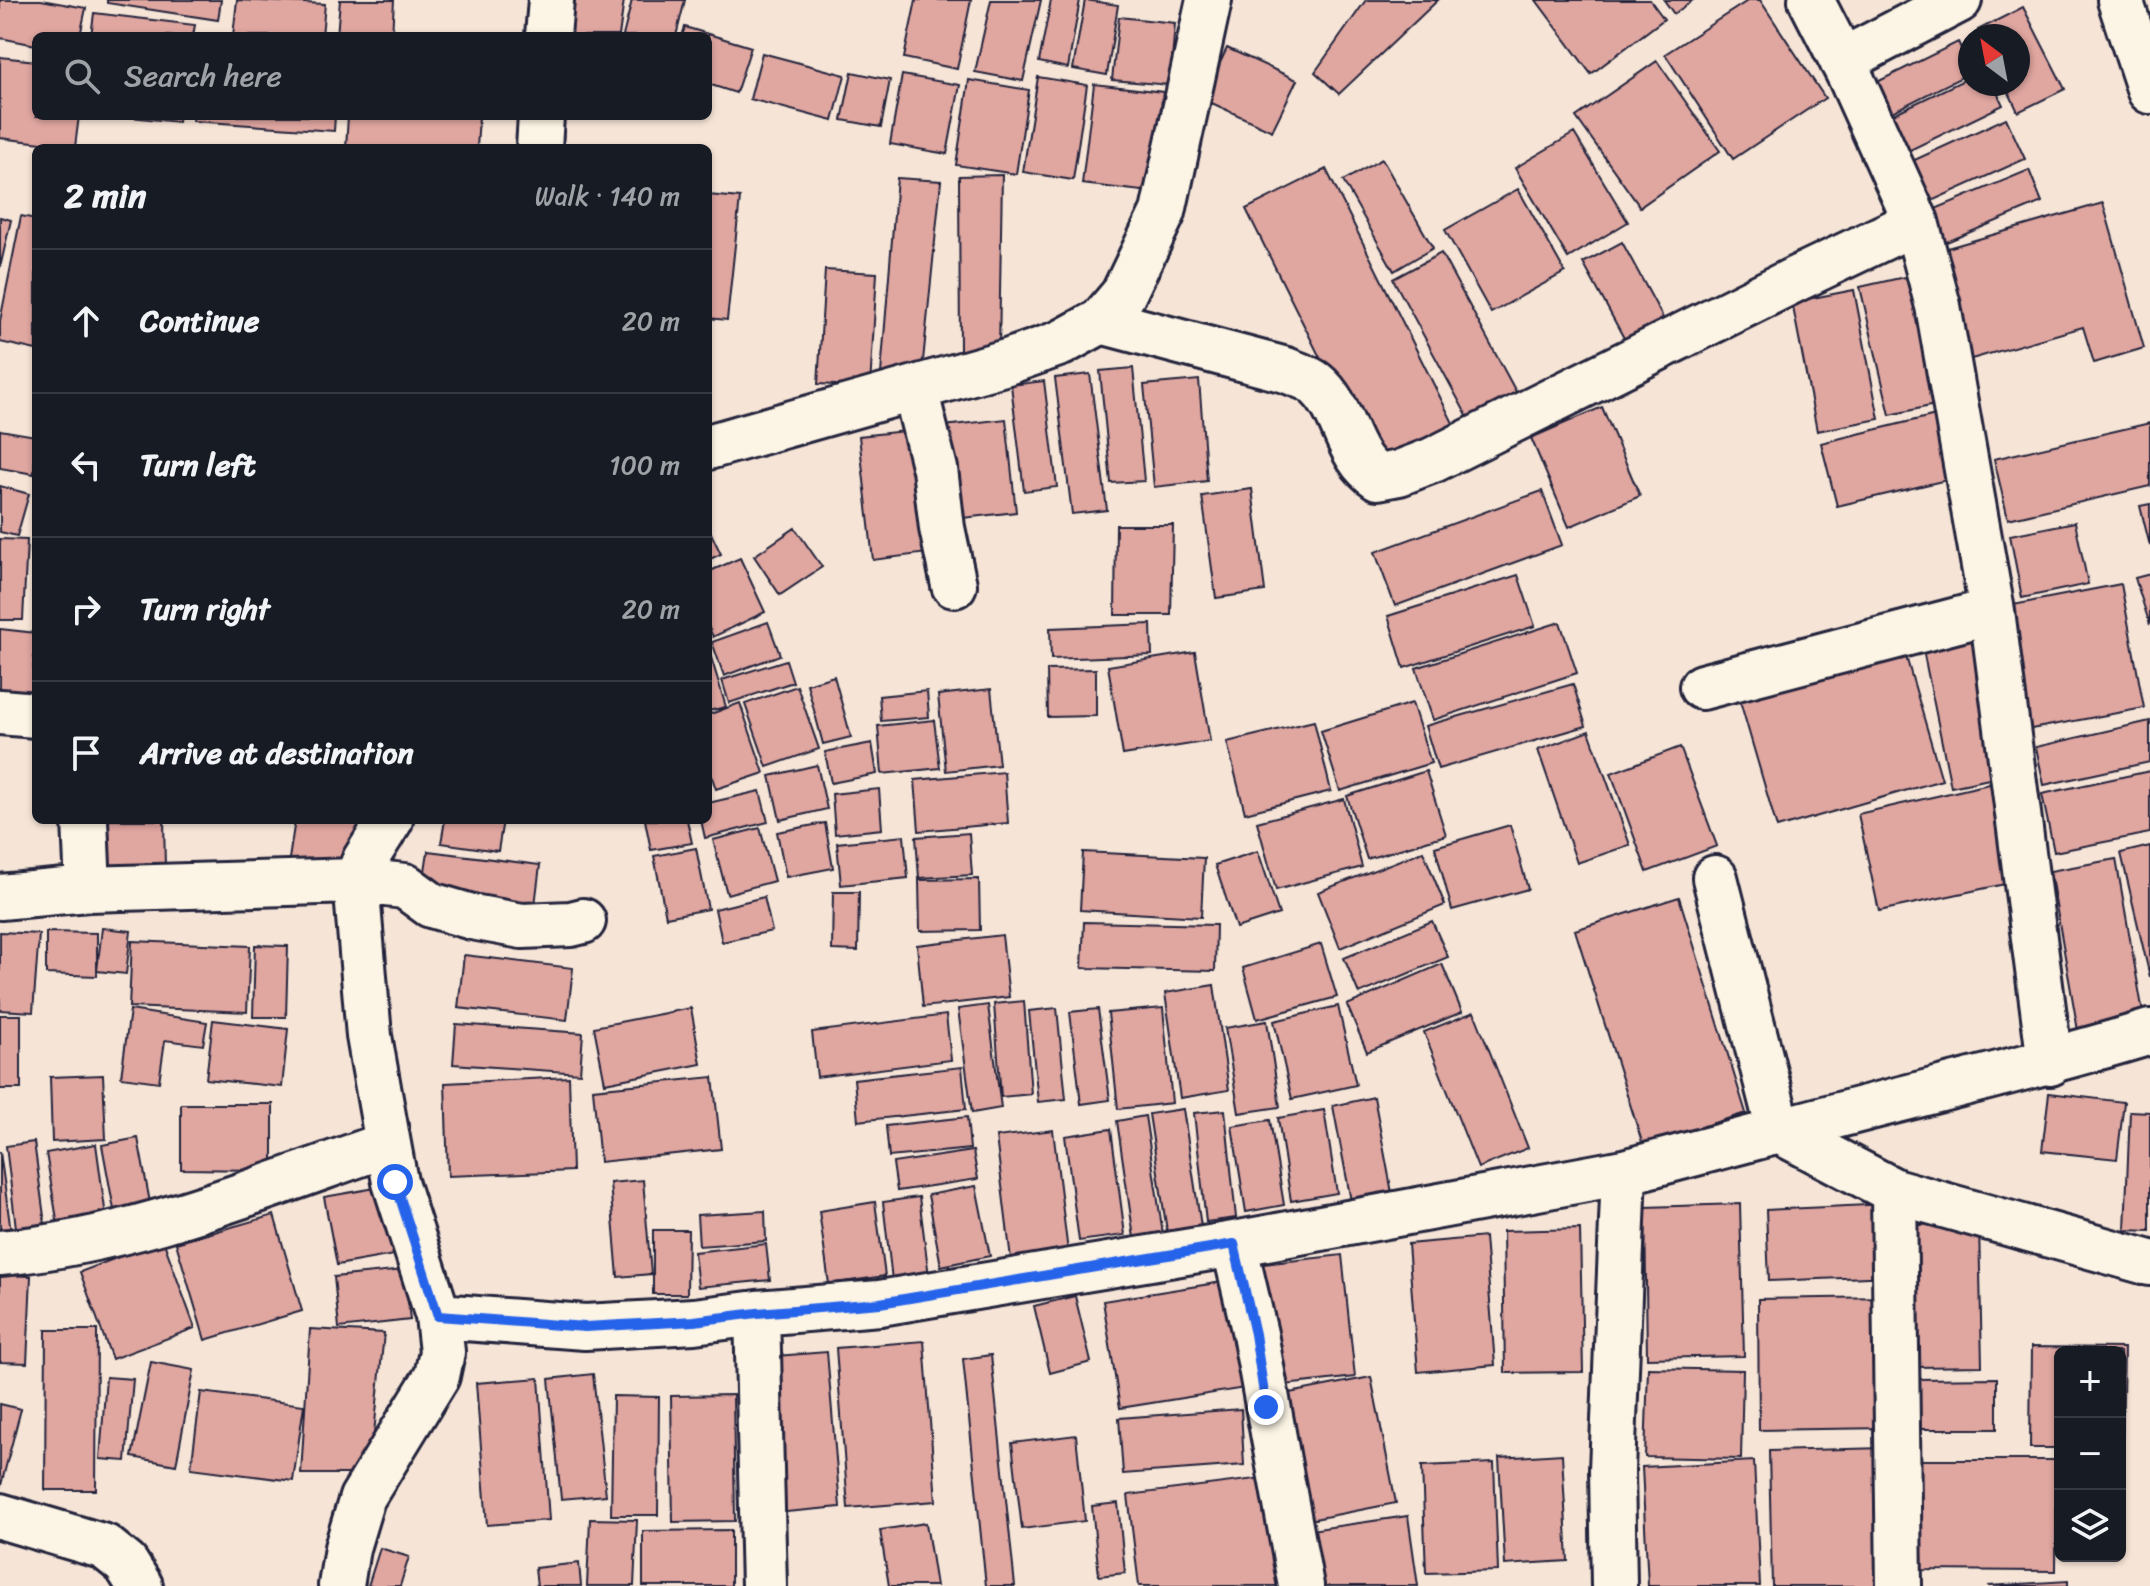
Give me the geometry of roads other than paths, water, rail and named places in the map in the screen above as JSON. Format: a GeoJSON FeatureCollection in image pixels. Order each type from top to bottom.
{"type":"FeatureCollection","features":[{"type":"Feature","properties":{"kind":"street"},"geometry":{"type":"LineString","coordinates":[[548,32],[551,0]]}},
{"type":"Feature","properties":{"kind":"street"},"geometry":{"type":"LineString","coordinates":[[712,446],[1007,362],[1061,343],[1101,321],[1123,295],[1163,212],[1209,0]]}},
{"type":"Feature","properties":{"kind":"street"},"geometry":{"type":"LineString","coordinates":[[1811,0],[1916,222],[1938,306],[1992,611],[2050,1063]]}},
{"type":"Feature","properties":{"kind":"street"},"geometry":{"type":"LineString","coordinates":[[1842,61],[1959,0]]}},
{"type":"Feature","properties":{"kind":"street"},"geometry":{"type":"LineString","coordinates":[[2120,0],[2150,91]]}},
{"type":"Feature","properties":{"kind":"street"},"geometry":{"type":"LineString","coordinates":[[539,144],[541,120]]}},
{"type":"Feature","properties":{"kind":"street"},"geometry":{"type":"LineString","coordinates":[[1101,321],[1286,370],[1314,381],[1331,402],[1364,468],[1378,477],[1433,460],[1916,222]]}},
{"type":"Feature","properties":{"kind":"street"},"geometry":{"type":"LineString","coordinates":[[915,389],[935,469],[942,528],[954,585]]}},
{"type":"Feature","properties":{"kind":"street"},"geometry":{"type":"LineString","coordinates":[[1702,687],[1992,611]]}},
{"type":"Feature","properties":{"kind":"street"},"geometry":{"type":"LineString","coordinates":[[0,712],[32,715]]}},
{"type":"Feature","properties":{"kind":"street"},"geometry":{"type":"LineString","coordinates":[[85,824],[88,889]]}},
{"type":"Feature","properties":{"kind":"street"},"geometry":{"type":"LineString","coordinates":[[341,1586],[347,1548],[362,1498],[437,1376],[442,1352],[438,1316],[395,1182],[369,1036],[356,881],[388,824]]}},
{"type":"Feature","properties":{"kind":"street"},"geometry":{"type":"LineString","coordinates":[[1715,878],[1779,1131],[1894,1191],[2150,1263]]}},
{"type":"Feature","properties":{"kind":"street"},"geometry":{"type":"LineString","coordinates":[[0,897],[88,889],[356,881],[405,886],[431,905],[522,926],[583,921]]}},
{"type":"Feature","properties":{"kind":"street"},"geometry":{"type":"LineString","coordinates":[[438,1316],[585,1327],[694,1321],[880,1303],[1234,1244],[1624,1172],[1903,1097],[2050,1063],[2150,1032]]}},
{"type":"Feature","properties":{"kind":"street"},"geometry":{"type":"LineString","coordinates":[[0,1253],[39,1249],[160,1222],[388,1144]]}},
{"type":"Feature","properties":{"kind":"street"},"geometry":{"type":"LineString","coordinates":[[1614,1586],[1612,1470],[1624,1172]]}},
{"type":"Feature","properties":{"kind":"street"},"geometry":{"type":"LineString","coordinates":[[1894,1191],[1899,1586]]}},
{"type":"Feature","properties":{"kind":"street"},"geometry":{"type":"LineString","coordinates":[[1234,1244],[1255,1334],[1301,1586]]}},
{"type":"Feature","properties":{"kind":"street"},"geometry":{"type":"LineString","coordinates":[[757,1313],[764,1586]]}},
{"type":"Feature","properties":{"kind":"street"},"geometry":{"type":"LineString","coordinates":[[0,1516],[105,1547],[126,1564],[140,1586]]}}]}
